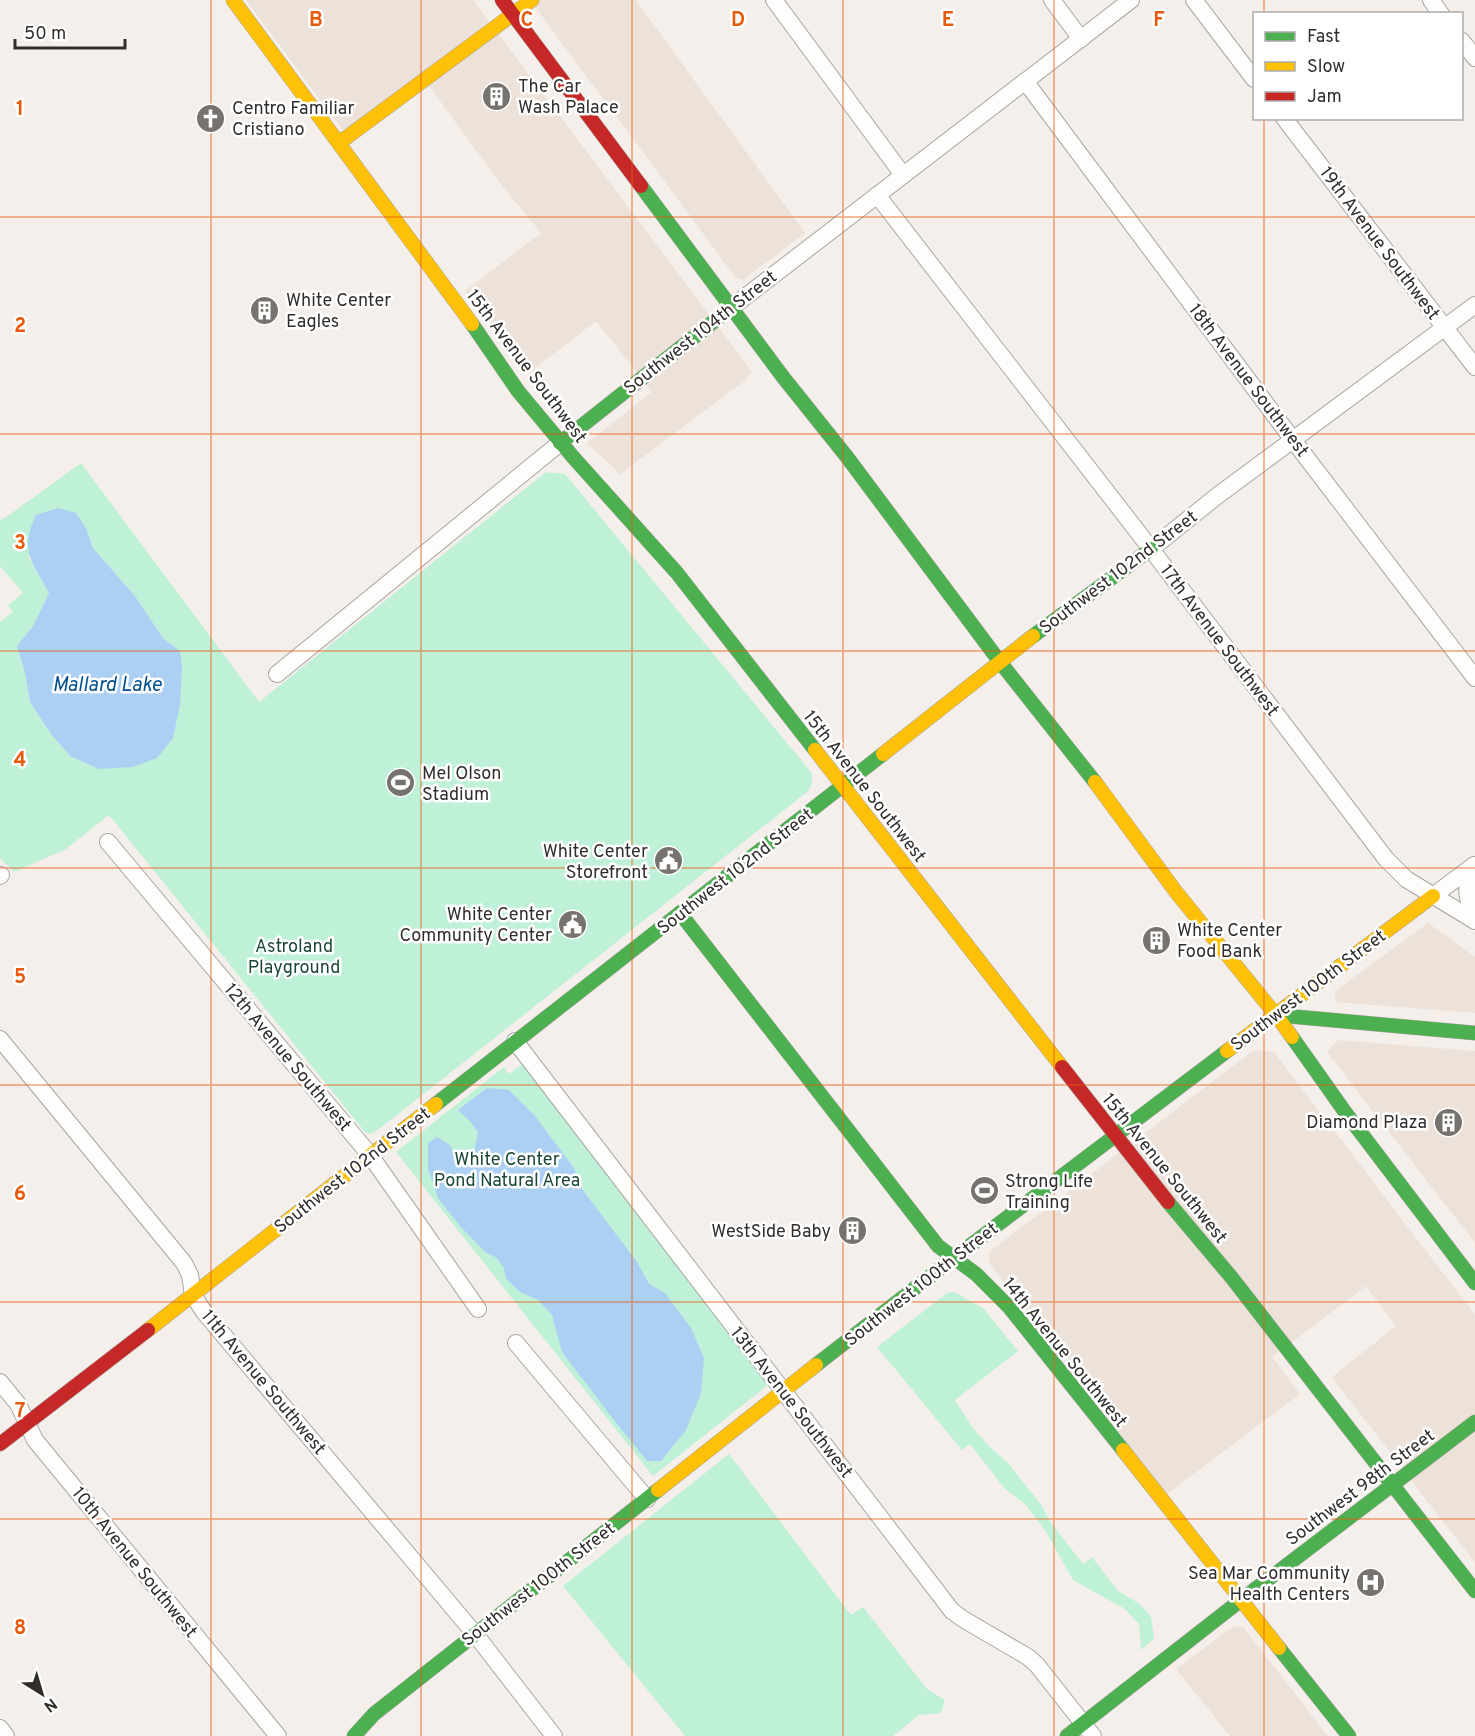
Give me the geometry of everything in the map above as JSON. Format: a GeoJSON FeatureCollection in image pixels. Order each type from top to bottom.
{"type":"FeatureCollection","features":[{"type":"Feature","properties":{"kind":"street","name":"15th Avenue Southwest"},"geometry":{"type":"LineString","coordinates":[[233,0],[471,323],[518,391],[560,443],[677,573],[1115,1136],[1232,1278],[1475,1591]]}},
{"type":"Feature","properties":{"kind":"street"},"geometry":{"type":"LineString","coordinates":[[502,0],[783,377],[975,626],[1000,662],[1089,774],[1176,892],[1276,1015],[1345,1112],[1475,1283]]}},
{"type":"Feature","properties":{"kind":"street"},"geometry":{"type":"LineString","coordinates":[[339,143],[532,0]]}},
{"type":"Feature","properties":{"kind":"street"},"geometry":{"type":"LineString","coordinates":[[774,0],[903,175]]}},
{"type":"Feature","properties":{"kind":"street"},"geometry":{"type":"LineString","coordinates":[[1052,0],[1081,39]]}},
{"type":"Feature","properties":{"kind":"street","name":"Southwest 104th Street"},"geometry":{"type":"LineString","coordinates":[[277,674],[560,443],[732,307],[1131,0]]}},
{"type":"Feature","properties":{"kind":"street"},"geometry":{"type":"LineString","coordinates":[[1194,0],[1253,78]]}},
{"type":"Feature","properties":{"kind":"street"},"geometry":{"type":"LineString","coordinates":[[1463,43],[1475,58]]}},
{"type":"Feature","properties":{"kind":"street","name":"18th Avenue Southwest"},"geometry":{"type":"LineString","coordinates":[[1026,81],[1293,440],[1475,678]]}},
{"type":"Feature","properties":{"kind":"street","name":"19th Avenue Southwest"},"geometry":{"type":"LineString","coordinates":[[1286,120],[1475,367]]}},
{"type":"Feature","properties":{"kind":"street","name":"17th Avenue Southwest"},"geometry":{"type":"LineString","coordinates":[[877,195],[1386,859],[1406,879],[1474,920]]}},
{"type":"Feature","properties":{"kind":"street","name":"Southwest 102nd Street"},"geometry":{"type":"LineString","coordinates":[[0,1444],[1000,662],[1475,305]]}},
{"type":"Feature","properties":{"kind":"street","name":"12th Avenue Southwest"},"geometry":{"type":"LineString","coordinates":[[108,842],[370,1155],[478,1309]]}},
{"type":"Feature","properties":{"kind":"street","name":"17th Avenue Southwest"},"geometry":{"type":"LineString","coordinates":[[1474,864],[1467,883],[1467,894],[1474,920]]}},
{"type":"Feature","properties":{"kind":"street","name":"Southwest 100th Street"},"geometry":{"type":"LineString","coordinates":[[348,1734],[955,1257],[1474,864]]}},
{"type":"Feature","properties":{"kind":"street","name":"14th Avenue Southwest"},"geometry":{"type":"LineString","coordinates":[[680,913],[938,1246],[955,1257],[998,1294],[1349,1736]]}},
{"type":"Feature","properties":{"kind":"street"},"geometry":{"type":"LineString","coordinates":[[1276,1015],[1475,1033]]}},
{"type":"Feature","properties":{"kind":"street","name":"11th Avenue Southwest"},"geometry":{"type":"LineString","coordinates":[[0,1039],[184,1263],[190,1275],[193,1295],[204,1312],[475,1634],[554,1736]]}},
{"type":"Feature","properties":{"kind":"street","name":"13th Avenue Southwest"},"geometry":{"type":"LineString","coordinates":[[515,1041],[952,1611],[1028,1657],[1037,1665],[1088,1730]]}},
{"type":"Feature","properties":{"kind":"street"},"geometry":{"type":"LineString","coordinates":[[516,1343],[647,1499]]}},
{"type":"Feature","properties":{"kind":"street","name":"10th Avenue Southwest"},"geometry":{"type":"LineString","coordinates":[[0,1382],[18,1404],[35,1440],[278,1736]]}},
{"type":"Feature","properties":{"kind":"street","name":"Southwest 98th Street"},"geometry":{"type":"LineString","coordinates":[[1067,1736],[1088,1730],[1241,1600],[1475,1422]]}},
{"type":"Feature","properties":{"kind":"street"},"geometry":{"type":"LineString","coordinates":[[0,1728],[6,1736]]}},
{"type":"Feature","properties":{"kind":"shaded area"},"geometry":{"type":"Polygon","coordinates":[[[246,0],[473,0],[752,372],[746,380],[620,474],[587,443],[652,392],[596,321],[528,374],[465,291],[541,233],[504,188],[420,74],[344,132],[246,0]]]}},
{"type":"Feature","properties":{"kind":"shaded area"},"geometry":{"type":"Polygon","coordinates":[[[530,0],[636,0],[805,233],[743,280],[736,278],[530,0]]]}},
{"type":"Feature","properties":{"kind":"shaded area"},"geometry":{"type":"Polygon","coordinates":[[[1428,923],[1475,957],[1475,1013],[1335,1002],[1335,991],[1428,923]]]}},
{"type":"Feature","properties":{"kind":"shaded area"},"geometry":{"type":"Polygon","coordinates":[[[1338,1040],[1475,1051],[1475,1243],[1327,1052],[1338,1040]]]}},
{"type":"Feature","properties":{"kind":"shaded area"},"geometry":{"type":"Polygon","coordinates":[[[1254,1050],[1274,1052],[1475,1315],[1475,1563],[1332,1377],[1396,1326],[1366,1286],[1272,1357],[1300,1394],[1167,1494],[990,1264],[989,1252],[1254,1050]]]}},
{"type":"Feature","properties":{"kind":"shaded area"},"geometry":{"type":"Polygon","coordinates":[[[1234,1626],[1244,1628],[1328,1736],[1230,1736],[1176,1669],[1234,1626]]]}},
{"type":"Feature","properties":{"kind":"green space","name":"Astroland Playground"},"geometry":{"type":"Polygon","coordinates":[[[81,463],[259,702],[546,472],[565,474],[811,772],[811,785],[807,792],[370,1134],[365,1132],[109,815],[66,849],[14,872],[0,858],[0,622],[13,612],[8,605],[23,593],[0,566],[0,520],[81,463]],[[86,528],[28,556],[49,593],[33,626],[17,646],[30,702],[51,734],[70,756],[180,651],[163,638],[135,596],[93,548],[86,528]]]}},
{"type":"Feature","properties":{"kind":"green space","name":"White Center Pond Natural Area"},"geometry":{"type":"Polygon","coordinates":[[[522,1064],[768,1385],[653,1476],[396,1152],[504,1067],[509,1074],[522,1064]]]}},
{"type":"Feature","properties":{"kind":"green space"},"geometry":{"type":"Polygon","coordinates":[[[954,1292],[983,1308],[1018,1351],[955,1400],[972,1427],[1008,1463],[1042,1506],[1049,1520],[1083,1564],[1092,1557],[1118,1591],[1140,1604],[1151,1617],[1154,1639],[1141,1650],[1139,1624],[1125,1609],[1073,1580],[1045,1530],[1025,1504],[1005,1489],[970,1444],[962,1450],[877,1347],[947,1293],[954,1292]]]}},
{"type":"Feature","properties":{"kind":"green space"},"geometry":{"type":"Polygon","coordinates":[[[729,1454],[851,1615],[863,1607],[927,1689],[945,1700],[941,1713],[919,1715],[893,1736],[685,1736],[563,1586],[729,1454]]]}},
{"type":"Feature","properties":{"kind":"water","name":"Mallard Lake"},"geometry":{"type":"Polygon","coordinates":[[[58,508],[76,513],[86,528],[93,548],[135,596],[163,638],[180,651],[182,667],[180,704],[173,738],[157,758],[133,767],[99,769],[70,756],[51,734],[30,702],[17,646],[33,626],[49,593],[33,564],[28,538],[36,515],[58,508]]]}},
{"type":"Feature","properties":{"kind":"water","name":"White Center Pond Natural Area"},"geometry":{"type":"Polygon","coordinates":[[[487,1088],[509,1090],[534,1115],[574,1168],[582,1189],[637,1262],[649,1284],[665,1293],[691,1328],[704,1358],[701,1393],[686,1430],[661,1461],[647,1461],[562,1352],[552,1315],[538,1300],[520,1292],[506,1279],[504,1268],[497,1258],[485,1252],[438,1198],[428,1169],[428,1143],[437,1137],[450,1145],[455,1155],[465,1160],[475,1148],[478,1132],[458,1110],[487,1088]]]}},
{"type":"Feature","properties":{"kind":"traffic: fast"},"geometry":{"type":"LineString","coordinates":[[641,186],[1000,662],[1095,782]]}},
{"type":"Feature","properties":{"kind":"traffic: fast"},"geometry":{"type":"LineString","coordinates":[[560,443],[732,307]]}},
{"type":"Feature","properties":{"kind":"traffic: fast"},"geometry":{"type":"LineString","coordinates":[[472,324],[518,391],[573,457],[677,573],[815,750]]}},
{"type":"Feature","properties":{"kind":"traffic: fast"},"geometry":{"type":"LineString","coordinates":[[1033,636],[1151,549]]}},
{"type":"Feature","properties":{"kind":"traffic: fast"},"geometry":{"type":"LineString","coordinates":[[436,1104],[883,754]]}},
{"type":"Feature","properties":{"kind":"traffic: fast"},"geometry":{"type":"LineString","coordinates":[[680,913],[938,1246],[976,1274],[1009,1307],[1123,1450]]}},
{"type":"Feature","properties":{"kind":"traffic: fast"},"geometry":{"type":"LineString","coordinates":[[1276,1015],[1475,1033]]}},
{"type":"Feature","properties":{"kind":"traffic: fast"},"geometry":{"type":"LineString","coordinates":[[1292,1037],[1345,1112],[1475,1283]]}},
{"type":"Feature","properties":{"kind":"traffic: fast"},"geometry":{"type":"LineString","coordinates":[[816,1365],[1227,1051]]}},
{"type":"Feature","properties":{"kind":"traffic: fast"},"geometry":{"type":"LineString","coordinates":[[1168,1202],[1232,1278],[1475,1591]]}},
{"type":"Feature","properties":{"kind":"traffic: fast"},"geometry":{"type":"LineString","coordinates":[[1067,1736],[1475,1422]]}},
{"type":"Feature","properties":{"kind":"traffic: fast"},"geometry":{"type":"LineString","coordinates":[[354,1736],[374,1714],[658,1490]]}},
{"type":"Feature","properties":{"kind":"traffic: fast"},"geometry":{"type":"LineString","coordinates":[[1279,1648],[1349,1736]]}},
{"type":"Feature","properties":{"kind":"traffic: slow"},"geometry":{"type":"LineString","coordinates":[[233,0],[472,324]]}},
{"type":"Feature","properties":{"kind":"traffic: slow"},"geometry":{"type":"LineString","coordinates":[[339,143],[532,0]]}},
{"type":"Feature","properties":{"kind":"traffic: slow"},"geometry":{"type":"LineString","coordinates":[[883,754],[1033,636]]}},
{"type":"Feature","properties":{"kind":"traffic: slow"},"geometry":{"type":"LineString","coordinates":[[815,750],[1062,1067]]}},
{"type":"Feature","properties":{"kind":"traffic: slow"},"geometry":{"type":"LineString","coordinates":[[1095,782],[1176,892],[1292,1037]]}},
{"type":"Feature","properties":{"kind":"traffic: slow"},"geometry":{"type":"LineString","coordinates":[[1227,1051],[1433,896]]}},
{"type":"Feature","properties":{"kind":"traffic: slow"},"geometry":{"type":"LineString","coordinates":[[148,1330],[436,1104]]}},
{"type":"Feature","properties":{"kind":"traffic: slow"},"geometry":{"type":"LineString","coordinates":[[658,1490],[816,1365]]}},
{"type":"Feature","properties":{"kind":"traffic: slow"},"geometry":{"type":"LineString","coordinates":[[1123,1450],[1279,1648]]}},
{"type":"Feature","properties":{"kind":"traffic: jam"},"geometry":{"type":"LineString","coordinates":[[502,0],[641,186]]}},
{"type":"Feature","properties":{"kind":"traffic: jam"},"geometry":{"type":"LineString","coordinates":[[1062,1067],[1168,1202]]}},
{"type":"Feature","properties":{"kind":"traffic: jam"},"geometry":{"type":"LineString","coordinates":[[0,1444],[148,1330]]}},
{"type":"Feature","properties":{"kind":"place","name":"The Car Wash Palace"},"geometry":{"type":"Point","coordinates":[497,96]}},
{"type":"Feature","properties":{"kind":"place","name":"Centro Familiar Cristiano"},"geometry":{"type":"Point","coordinates":[211,118]}},
{"type":"Feature","properties":{"kind":"place","name":"White Center Eagles"},"geometry":{"type":"Point","coordinates":[265,310]}},
{"type":"Feature","properties":{"kind":"place","name":"Mel Olson Stadium"},"geometry":{"type":"Point","coordinates":[401,783]}},
{"type":"Feature","properties":{"kind":"place","name":"White Center Storefront"},"geometry":{"type":"Point","coordinates":[669,861]}},
{"type":"Feature","properties":{"kind":"place","name":"White Center Community Center"},"geometry":{"type":"Point","coordinates":[573,924]}},
{"type":"Feature","properties":{"kind":"place","name":"White Center Food Bank"},"geometry":{"type":"Point","coordinates":[1156,940]}},
{"type":"Feature","properties":{"kind":"place","name":"Diamond Plaza"},"geometry":{"type":"Point","coordinates":[1448,1122]}},
{"type":"Feature","properties":{"kind":"place","name":"Strong Life Training"},"geometry":{"type":"Point","coordinates":[984,1191]}},
{"type":"Feature","properties":{"kind":"place","name":"WestSide Baby"},"geometry":{"type":"Point","coordinates":[852,1231]}},
{"type":"Feature","properties":{"kind":"place","name":"Sea Mar Community Health Centers"},"geometry":{"type":"Point","coordinates":[1371,1583]}}]}
